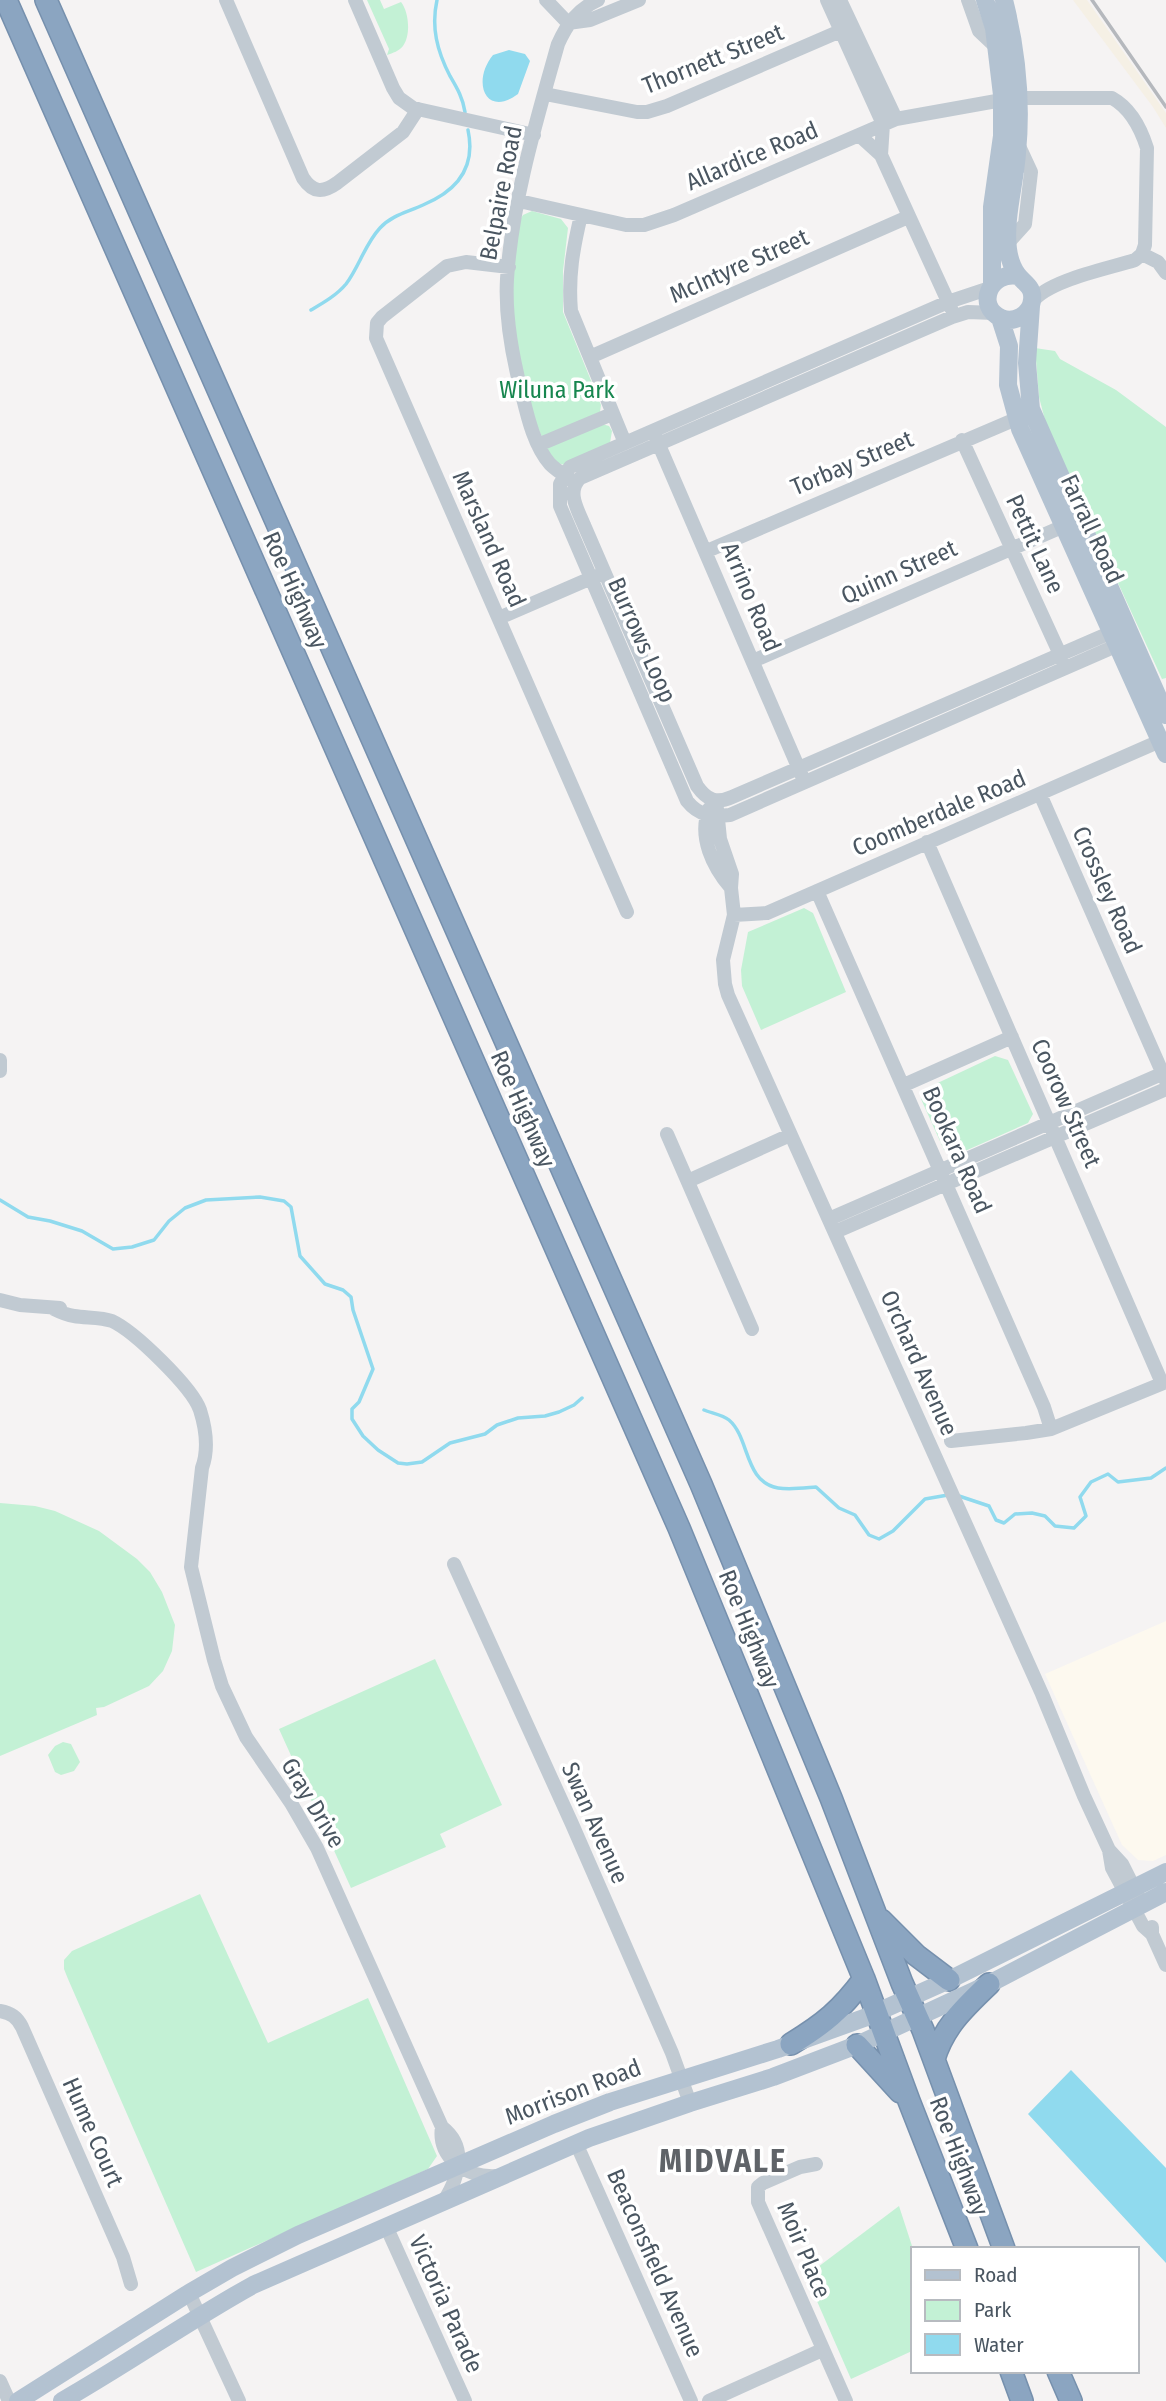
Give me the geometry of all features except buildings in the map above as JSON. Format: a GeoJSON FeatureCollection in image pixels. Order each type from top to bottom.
{"type":"FeatureCollection","features":[{"type":"Feature","properties":{"kind":"highway","name":"Roe Highway"},"geometry":{"type":"LineString","coordinates":[[6,0],[679,1528],[864,1979],[966,2247]]}},
{"type":"Feature","properties":{"kind":"highway","name":"Roe Highway"},"geometry":{"type":"LineString","coordinates":[[46,0],[701,1483],[831,1798],[934,2059],[1004,2247]]}},
{"type":"Feature","properties":{"kind":"highway"},"geometry":{"type":"LineString","coordinates":[[877,1916],[916,1955],[949,1980]]}},
{"type":"Feature","properties":{"kind":"highway"},"geometry":{"type":"LineString","coordinates":[[791,2044],[828,2021],[864,1979]]}},
{"type":"Feature","properties":{"kind":"highway"},"geometry":{"type":"LineString","coordinates":[[934,2059],[939,2042],[949,2025],[989,1984]]}},
{"type":"Feature","properties":{"kind":"highway"},"geometry":{"type":"LineString","coordinates":[[857,2045],[909,2101]]}},
{"type":"Feature","properties":{"kind":"highway"},"geometry":{"type":"LineString","coordinates":[[1012,2373],[1022,2401]]}},
{"type":"Feature","properties":{"kind":"highway"},"geometry":{"type":"LineString","coordinates":[[1048,2373],[1058,2401]]}},
{"type":"Feature","properties":{"kind":"highway"},"geometry":{"type":"LineString","coordinates":[[1059,2373],[1071,2401]]}},
{"type":"Feature","properties":{"kind":"main road"},"geometry":{"type":"LineString","coordinates":[[985,0],[1011,99],[1018,143],[1008,243],[1011,261],[1032,292],[1027,312],[1015,320],[997,315],[987,299],[991,286],[992,207],[1002,136],[1011,99],[1012,29],[1004,0]]}},
{"type":"Feature","properties":{"kind":"main road"},"geometry":{"type":"LineString","coordinates":[[991,286],[1004,276],[1021,278]]}},
{"type":"Feature","properties":{"kind":"main road","name":"Farrall Road"},"geometry":{"type":"LineString","coordinates":[[1031,304],[1027,363],[1031,409],[1122,635],[1163,748]]}},
{"type":"Feature","properties":{"kind":"main road","name":"Farrall Road"},"geometry":{"type":"LineString","coordinates":[[997,315],[1009,346],[1008,385],[1016,419],[1064,526],[1166,715]]}},
{"type":"Feature","properties":{"kind":"main road","name":"Morrison Road"},"geometry":{"type":"LineString","coordinates":[[62,2401],[201,2314],[253,2285],[576,2143],[773,2077],[857,2045],[989,1984],[1133,1898],[1166,1872]]}},
{"type":"Feature","properties":{"kind":"main road","name":"Morrison Road"},"geometry":{"type":"LineString","coordinates":[[18,2401],[189,2293],[298,2235],[576,2115],[681,2078],[791,2044],[877,2012],[1133,1898],[1166,1892]]}},
{"type":"Feature","properties":{"kind":"street"},"geometry":{"type":"LineString","coordinates":[[226,0],[303,178],[312,188],[327,190],[337,183],[403,131],[418,109]]}},
{"type":"Feature","properties":{"kind":"street"},"geometry":{"type":"LineString","coordinates":[[355,0],[393,88],[404,103],[418,109],[534,135]]}},
{"type":"Feature","properties":{"kind":"street"},"geometry":{"type":"LineString","coordinates":[[546,0],[568,23],[603,16],[639,0]]}},
{"type":"Feature","properties":{"kind":"street","name":"Belpaire Road"},"geometry":{"type":"LineString","coordinates":[[569,479],[552,466],[538,445],[525,408],[513,352],[507,282],[519,201],[558,44],[568,23],[584,7],[598,0]]}},
{"type":"Feature","properties":{"kind":"street"},"geometry":{"type":"LineString","coordinates":[[827,0],[846,29],[889,122],[881,155]]}},
{"type":"Feature","properties":{"kind":"street"},"geometry":{"type":"LineString","coordinates":[[840,0],[846,29]]}},
{"type":"Feature","properties":{"kind":"street"},"geometry":{"type":"LineString","coordinates":[[968,0],[979,31],[997,48]]}},
{"type":"Feature","properties":{"kind":"street","name":"Thornett Street"},"geometry":{"type":"LineString","coordinates":[[545,94],[626,111],[647,112],[667,106],[846,29]]}},
{"type":"Feature","properties":{"kind":"street","name":"Allardice Road"},"geometry":{"type":"LineString","coordinates":[[519,201],[637,226],[655,222],[889,122],[1011,99],[1112,97],[1128,111],[1147,148],[1145,245],[1142,254]]}},
{"type":"Feature","properties":{"kind":"street"},"geometry":{"type":"LineString","coordinates":[[859,135],[881,155],[955,316]]}},
{"type":"Feature","properties":{"kind":"street"},"geometry":{"type":"LineString","coordinates":[[581,215],[572,254],[571,311],[625,443]]}},
{"type":"Feature","properties":{"kind":"street","name":"McIntyre Street"},"geometry":{"type":"LineString","coordinates":[[590,357],[908,217]]}},
{"type":"Feature","properties":{"kind":"street"},"geometry":{"type":"LineString","coordinates":[[1031,304],[1038,295],[1053,286],[1135,260],[1142,254],[1158,262],[1166,273]]}},
{"type":"Feature","properties":{"kind":"street","name":"Marsland Road"},"geometry":{"type":"LineString","coordinates":[[509,267],[466,262],[447,266],[382,317],[375,331],[380,350],[627,912]]}},
{"type":"Feature","properties":{"kind":"street"},"geometry":{"type":"LineString","coordinates":[[1021,278],[1053,286]]}},
{"type":"Feature","properties":{"kind":"street"},"geometry":{"type":"LineString","coordinates":[[991,286],[948,302],[883,339],[836,368],[782,384],[729,398],[570,467],[569,479],[580,478],[735,412],[782,384],[829,354],[883,339],[968,312],[997,315]]}},
{"type":"Feature","properties":{"kind":"street"},"geometry":{"type":"LineString","coordinates":[[829,354],[836,368]]}},
{"type":"Feature","properties":{"kind":"street"},"geometry":{"type":"LineString","coordinates":[[729,398],[735,412]]}},
{"type":"Feature","properties":{"kind":"street"},"geometry":{"type":"LineString","coordinates":[[538,445],[612,414]]}},
{"type":"Feature","properties":{"kind":"street","name":"Torbay Street"},"geometry":{"type":"LineString","coordinates":[[707,551],[1016,419]]}},
{"type":"Feature","properties":{"kind":"street","name":"Arrino Road"},"geometry":{"type":"LineString","coordinates":[[653,431],[707,551],[801,775]]}},
{"type":"Feature","properties":{"kind":"street","name":"Pettit Lane"},"geometry":{"type":"LineString","coordinates":[[962,440],[1063,661]]}},
{"type":"Feature","properties":{"kind":"street","name":"Burrows Loop"},"geometry":{"type":"LineString","coordinates":[[569,479],[575,501],[577,528],[590,578],[647,670],[675,775],[687,801],[694,810],[712,816]]}},
{"type":"Feature","properties":{"kind":"street","name":"Quinn Street"},"geometry":{"type":"LineString","coordinates":[[753,661],[1064,526]]}},
{"type":"Feature","properties":{"kind":"street","name":"Burrows Loop"},"geometry":{"type":"LineString","coordinates":[[577,528],[604,572],[632,676],[690,769],[697,786],[703,795],[714,801]]}},
{"type":"Feature","properties":{"kind":"street"},"geometry":{"type":"LineString","coordinates":[[499,618],[604,572]]}},
{"type":"Feature","properties":{"kind":"street"},"geometry":{"type":"LineString","coordinates":[[801,775],[730,815],[712,816],[714,801],[723,801],[801,775],[1122,635]]}},
{"type":"Feature","properties":{"kind":"street"},"geometry":{"type":"LineString","coordinates":[[632,676],[647,670]]}},
{"type":"Feature","properties":{"kind":"street","name":"Coomberdale Road"},"geometry":{"type":"LineString","coordinates":[[734,915],[767,913],[1040,794],[1163,748]]}},
{"type":"Feature","properties":{"kind":"street"},"geometry":{"type":"LineString","coordinates":[[675,775],[690,769]]}},
{"type":"Feature","properties":{"kind":"street","name":"Crossley Road"},"geometry":{"type":"LineString","coordinates":[[1040,794],[1165,1076]]}},
{"type":"Feature","properties":{"kind":"street","name":"Orchard Avenue"},"geometry":{"type":"LineString","coordinates":[[712,816],[732,869],[734,915],[723,960],[725,984],[790,1135],[1042,1694],[1109,1850],[1112,1868],[1152,1924],[1152,1934],[1166,1965]]}},
{"type":"Feature","properties":{"kind":"street","name":"Coorow Street"},"geometry":{"type":"LineString","coordinates":[[927,842],[1164,1382]]}},
{"type":"Feature","properties":{"kind":"street","name":"Bookara Road"},"geometry":{"type":"LineString","coordinates":[[817,891],[1045,1407],[1051,1429]]}},
{"type":"Feature","properties":{"kind":"street"},"geometry":{"type":"LineString","coordinates":[[904,1085],[1012,1038]]}},
{"type":"Feature","properties":{"kind":"street"},"geometry":{"type":"LineString","coordinates":[[0,1060],[0,1071]]}},
{"type":"Feature","properties":{"kind":"street"},"geometry":{"type":"LineString","coordinates":[[832,1226],[944,1178],[1003,1160],[1056,1137],[1165,1076]]}},
{"type":"Feature","properties":{"kind":"street"},"geometry":{"type":"LineString","coordinates":[[944,1178],[997,1146],[1050,1123],[1166,1089]]}},
{"type":"Feature","properties":{"kind":"street"},"geometry":{"type":"LineString","coordinates":[[667,1134],[752,1329]]}},
{"type":"Feature","properties":{"kind":"street"},"geometry":{"type":"LineString","coordinates":[[688,1181],[790,1135]]}},
{"type":"Feature","properties":{"kind":"street"},"geometry":{"type":"LineString","coordinates":[[997,1146],[1003,1160]]}},
{"type":"Feature","properties":{"kind":"street","name":"Gray Drive"},"geometry":{"type":"LineString","coordinates":[[0,1300],[54,1309],[74,1307],[106,1312],[134,1324],[197,1390],[206,1405],[213,1439],[212,1458],[201,1492],[191,1566],[222,1686],[246,1737],[291,1803],[317,1848],[442,2127],[441,2137],[450,2160],[458,2165]]}},
{"type":"Feature","properties":{"kind":"street"},"geometry":{"type":"LineString","coordinates":[[951,1441],[1051,1429],[1164,1382]]}},
{"type":"Feature","properties":{"kind":"street","name":"Swan Avenue"},"geometry":{"type":"LineString","coordinates":[[454,1564],[572,1824],[690,2103]]}},
{"type":"Feature","properties":{"kind":"street","name":"Hume Court"},"geometry":{"type":"LineString","coordinates":[[0,2011],[10,2013],[18,2019],[22,2027],[123,2257],[131,2284]]}},
{"type":"Feature","properties":{"kind":"street","name":"Beaconsfield Avenue"},"geometry":{"type":"LineString","coordinates":[[576,2143],[691,2401]]}},
{"type":"Feature","properties":{"kind":"street","name":"Moir Place"},"geometry":{"type":"LineString","coordinates":[[817,2164],[800,2167],[763,2183],[758,2187],[758,2202],[846,2401]]}},
{"type":"Feature","properties":{"kind":"street"},"geometry":{"type":"LineString","coordinates":[[444,2201],[458,2165],[469,2173],[484,2177],[503,2175]]}},
{"type":"Feature","properties":{"kind":"street","name":"Victoria Parade"},"geometry":{"type":"LineString","coordinates":[[386,2226],[465,2401]]}},
{"type":"Feature","properties":{"kind":"street"},"geometry":{"type":"LineString","coordinates":[[189,2293],[239,2401]]}},
{"type":"Feature","properties":{"kind":"street"},"geometry":{"type":"LineString","coordinates":[[709,2401],[822,2350]]}},
{"type":"Feature","properties":{"kind":"street"},"geometry":{"type":"LineString","coordinates":[[0,2381],[9,2401]]}},
{"type":"Feature","properties":{"kind":"shaded area"},"geometry":{"type":"Polygon","coordinates":[[[1166,1621],[1166,1855],[1153,1861],[1138,1860],[1122,1845],[1045,1674],[1166,1621]]]}},
{"type":"Feature","properties":{"kind":"green space"},"geometry":{"type":"Polygon","coordinates":[[[367,0],[380,0],[384,9],[401,2],[404,6],[408,24],[407,36],[398,51],[387,55],[389,49],[367,0]]]}},
{"type":"Feature","properties":{"kind":"green space","name":"Wiluna Park"},"geometry":{"type":"Polygon","coordinates":[[[532,211],[561,219],[568,228],[563,271],[563,312],[601,405],[600,412],[542,437],[522,392],[510,293],[519,221],[523,215],[532,211]]]}},
{"type":"Feature","properties":{"kind":"green space"},"geometry":{"type":"Polygon","coordinates":[[[1035,348],[1055,351],[1060,359],[1116,390],[1166,427],[1166,678],[1162,679],[1047,428],[1039,397],[1035,348]]]}},
{"type":"Feature","properties":{"kind":"green space","name":"Wiluna Park"},"geometry":{"type":"Polygon","coordinates":[[[602,424],[609,426],[612,431],[610,443],[568,466],[554,462],[546,447],[602,424]]]}},
{"type":"Feature","properties":{"kind":"green space"},"geometry":{"type":"Polygon","coordinates":[[[804,908],[813,913],[846,992],[761,1030],[742,986],[741,970],[748,932],[804,908]]]}},
{"type":"Feature","properties":{"kind":"green space"},"geometry":{"type":"Polygon","coordinates":[[[995,1056],[1008,1060],[1033,1114],[1028,1123],[956,1155],[944,1150],[921,1099],[927,1088],[995,1056]]]}},
{"type":"Feature","properties":{"kind":"green space"},"geometry":{"type":"Polygon","coordinates":[[[0,1503],[55,1511],[99,1531],[150,1572],[162,1592],[175,1625],[172,1651],[163,1671],[149,1686],[104,1707],[96,1708],[97,1715],[0,1756],[0,1503]]]}},
{"type":"Feature","properties":{"kind":"green space"},"geometry":{"type":"Polygon","coordinates":[[[435,1659],[502,1805],[440,1834],[446,1847],[351,1888],[279,1729],[435,1659]]]}},
{"type":"Feature","properties":{"kind":"green space"},"geometry":{"type":"Polygon","coordinates":[[[63,1742],[71,1744],[80,1762],[74,1771],[61,1775],[55,1772],[48,1755],[55,1746],[63,1742]]]}},
{"type":"Feature","properties":{"kind":"green space"},"geometry":{"type":"Polygon","coordinates":[[[200,1894],[268,2043],[368,1998],[437,2156],[428,2169],[196,2272],[68,1979],[64,1960],[72,1951],[200,1894]]]}},
{"type":"Feature","properties":{"kind":"green space"},"geometry":{"type":"Polygon","coordinates":[[[899,2206],[912,2247],[911,2351],[851,2379],[806,2276],[899,2206]]]}},
{"type":"Feature","properties":{"kind":"sand"},"geometry":{"type":"Polygon","coordinates":[[[1073,0],[1087,0],[1166,113],[1166,128],[1153,107],[1073,0]]]}},
{"type":"Feature","properties":{"kind":"water"},"geometry":{"type":"Polygon","coordinates":[[[509,50],[525,54],[530,61],[518,94],[498,102],[485,94],[483,76],[493,55],[509,50]]]}},
{"type":"Feature","properties":{"kind":"water"},"geometry":{"type":"Polygon","coordinates":[[[1071,2070],[1166,2168],[1166,2263],[1028,2114],[1071,2070]]]}},
{"type":"Feature","properties":{"kind":"waterway"},"geometry":{"type":"LineString","coordinates":[[437,0],[435,29],[439,48],[465,112]]}},
{"type":"Feature","properties":{"kind":"waterway"},"geometry":{"type":"LineString","coordinates":[[311,310],[346,284],[370,241],[385,224],[446,193],[454,185],[461,176],[469,155],[468,130]]}},
{"type":"Feature","properties":{"kind":"waterway"},"geometry":{"type":"LineString","coordinates":[[0,1200],[28,1217],[82,1231],[113,1249],[132,1247],[154,1240],[169,1221],[185,1208],[206,1200],[260,1197],[284,1201],[291,1207],[300,1256],[325,1284],[343,1290],[351,1297],[373,1369],[359,1402],[352,1409],[352,1419],[363,1436],[398,1463],[422,1462],[450,1443],[485,1434],[497,1425],[518,1418],[559,1412],[582,1398]]}},
{"type":"Feature","properties":{"kind":"waterway"},"geometry":{"type":"LineString","coordinates":[[704,1410],[726,1418],[736,1428],[753,1469],[767,1484],[783,1489],[816,1487],[839,1508],[855,1515],[869,1535],[879,1539],[893,1531],[925,1499],[948,1495]]}},
{"type":"Feature","properties":{"kind":"waterway"},"geometry":{"type":"LineString","coordinates":[[959,1496],[989,1506],[996,1520],[1004,1523],[1015,1514],[1032,1513],[1045,1516],[1055,1526],[1074,1528],[1086,1516],[1080,1497],[1091,1482],[1108,1474],[1118,1482],[1151,1478],[1166,1468]]}},
{"type":"Feature","properties":{"kind":"railway"},"geometry":{"type":"LineString","coordinates":[[1092,0],[1166,107]]}},
{"type":"Feature","properties":{"kind":"district","name":"MIDVALE"},"geometry":{"type":"Point","coordinates":[723,2161]}}]}
